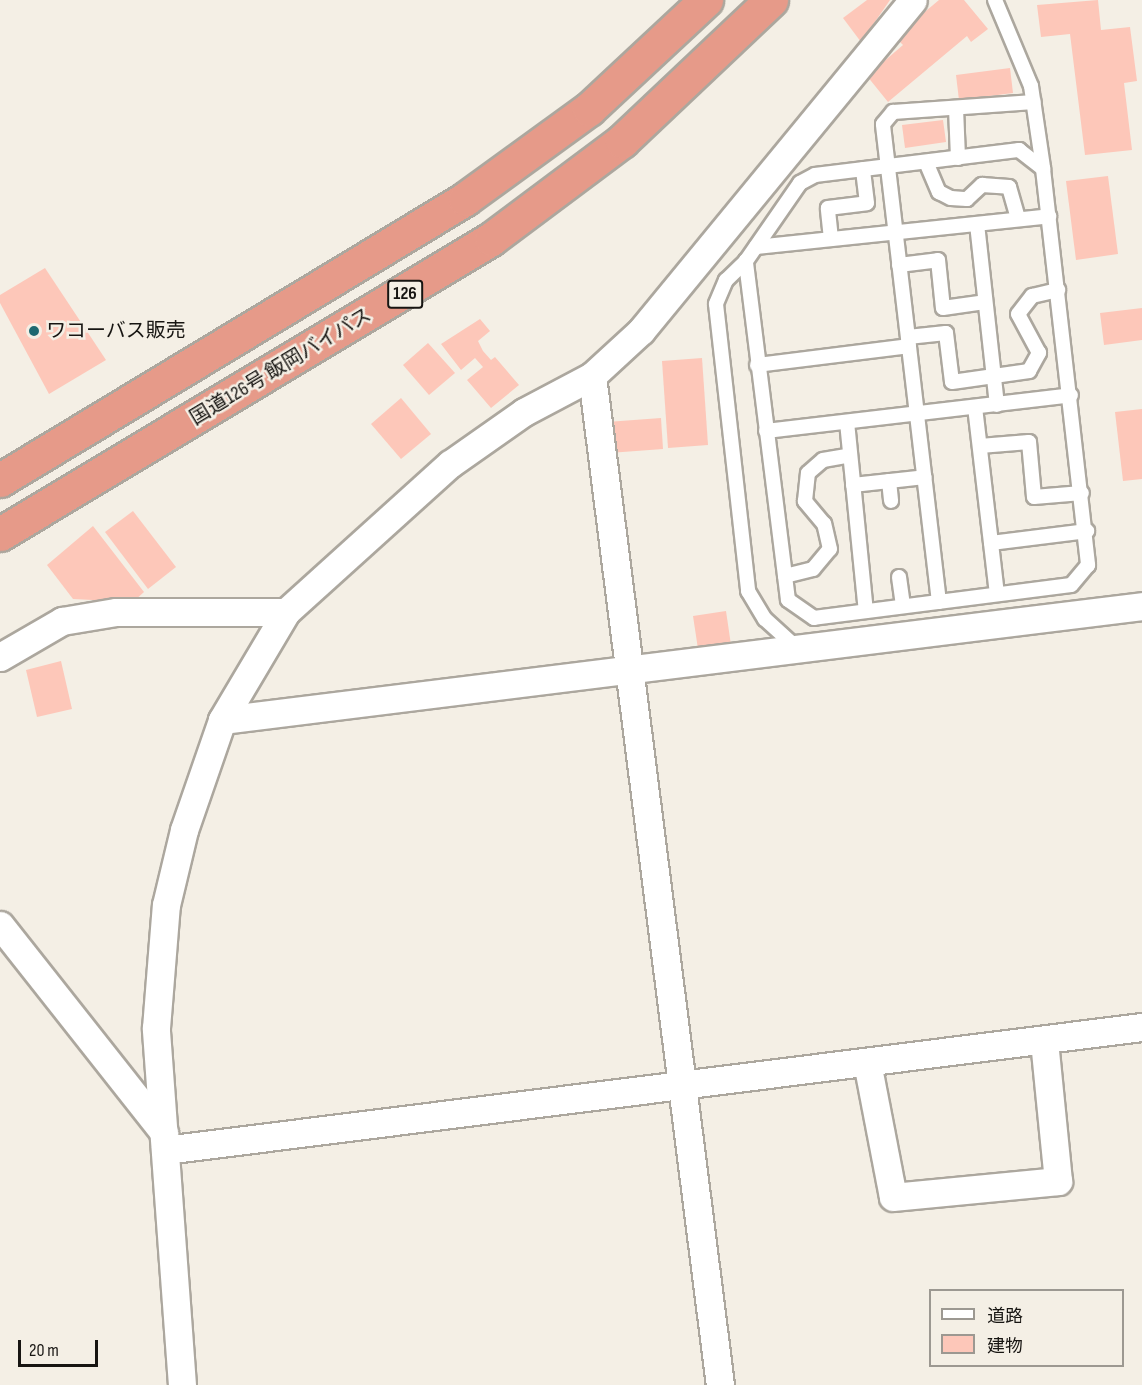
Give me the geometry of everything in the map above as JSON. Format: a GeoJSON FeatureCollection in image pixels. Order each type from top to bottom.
{"type":"FeatureCollection","features":[{"type":"Feature","properties":{"kind":"highway","name":"126"},"geometry":{"type":"LineString","coordinates":[[0,480],[465,199],[589,109],[706,0]]}},
{"type":"Feature","properties":{"kind":"highway","name":"国道126号 飯岡バイパス"},"geometry":{"type":"LineString","coordinates":[[0,534],[491,239],[622,141],[771,0]]}},
{"type":"Feature","properties":{"kind":"street"},"geometry":{"type":"LineString","coordinates":[[182,1385],[156,1028],[166,905],[184,830],[222,720],[286,612],[450,464],[524,412],[592,376],[641,331],[913,0]]}},
{"type":"Feature","properties":{"kind":"street"},"geometry":{"type":"LineString","coordinates":[[592,376],[720,1385]]}},
{"type":"Feature","properties":{"kind":"street"},"geometry":{"type":"LineString","coordinates":[[222,720],[1142,606]]}},
{"type":"Feature","properties":{"kind":"street"},"geometry":{"type":"LineString","coordinates":[[0,657],[62,621],[116,612],[286,612]]}},
{"type":"Feature","properties":{"kind":"street"},"geometry":{"type":"LineString","coordinates":[[0,925],[165,1142]]}},
{"type":"Feature","properties":{"kind":"street"},"geometry":{"type":"LineString","coordinates":[[165,1142],[682,1085],[1142,1027]]}},
{"type":"Feature","properties":{"kind":"street"},"geometry":{"type":"LineString","coordinates":[[867,1062],[893,1197],[1058,1181],[1044,1040]]}},
{"type":"Feature","properties":{"kind":"lane"},"geometry":{"type":"LineString","coordinates":[[746,261],[757,366],[788,600],[814,618],[1071,585],[1088,565],[1087,531],[1043,169],[1034,102],[995,0]]}},
{"type":"Feature","properties":{"kind":"lane"},"geometry":{"type":"LineString","coordinates":[[939,602],[883,124],[893,112],[1034,102]]}},
{"type":"Feature","properties":{"kind":"lane"},"geometry":{"type":"LineString","coordinates":[[956,108],[958,158]]}},
{"type":"Feature","properties":{"kind":"lane"},"geometry":{"type":"LineString","coordinates":[[798,649],[765,619],[748,591],[716,304],[726,280],[746,261],[800,183],[815,175],[1019,150],[1043,169]]}},
{"type":"Feature","properties":{"kind":"lane"},"geometry":{"type":"LineString","coordinates":[[927,162],[939,192],[951,198],[967,199],[982,185],[1009,188],[1018,219]]}},
{"type":"Feature","properties":{"kind":"lane"},"geometry":{"type":"LineString","coordinates":[[831,239],[828,208],[867,203],[863,170]]}},
{"type":"Feature","properties":{"kind":"lane"},"geometry":{"type":"LineString","coordinates":[[756,247],[1049,216]]}},
{"type":"Feature","properties":{"kind":"lane"},"geometry":{"type":"LineString","coordinates":[[977,224],[997,405]]}},
{"type":"Feature","properties":{"kind":"lane"},"geometry":{"type":"LineString","coordinates":[[899,266],[938,260],[943,308],[985,302]]}},
{"type":"Feature","properties":{"kind":"lane"},"geometry":{"type":"LineString","coordinates":[[757,366],[908,342],[946,333],[952,382],[1029,371],[1039,353],[1018,314],[1032,296],[1058,290]]}},
{"type":"Feature","properties":{"kind":"lane"},"geometry":{"type":"LineString","coordinates":[[766,431],[1071,396]]}},
{"type":"Feature","properties":{"kind":"lane"},"geometry":{"type":"LineString","coordinates":[[975,407],[997,594]]}},
{"type":"Feature","properties":{"kind":"lane"},"geometry":{"type":"LineString","coordinates":[[847,422],[866,611]]}},
{"type":"Feature","properties":{"kind":"lane"},"geometry":{"type":"LineString","coordinates":[[980,446],[1029,442],[1034,497],[1082,493]]}},
{"type":"Feature","properties":{"kind":"lane"},"geometry":{"type":"LineString","coordinates":[[785,576],[813,569],[830,549],[824,524],[805,501],[808,473],[823,460],[850,455]]}},
{"type":"Feature","properties":{"kind":"lane"},"geometry":{"type":"LineString","coordinates":[[853,485],[925,477]]}},
{"type":"Feature","properties":{"kind":"lane"},"geometry":{"type":"LineString","coordinates":[[889,481],[891,501]]}},
{"type":"Feature","properties":{"kind":"lane"},"geometry":{"type":"LineString","coordinates":[[991,543],[1087,531]]}},
{"type":"Feature","properties":{"kind":"lane"},"geometry":{"type":"LineString","coordinates":[[899,577],[903,606]]}},
{"type":"Feature","properties":{"kind":"building"},"geometry":{"type":"Polygon","coordinates":[[[867,0],[890,0],[861,42],[843,18],[867,0]]]}},
{"type":"Feature","properties":{"kind":"building"},"geometry":{"type":"Polygon","coordinates":[[[939,0],[964,0],[988,29],[971,42],[967,36],[888,102],[867,76],[903,45],[895,37],[939,0]]]}},
{"type":"Feature","properties":{"kind":"building"},"geometry":{"type":"Polygon","coordinates":[[[1098,0],[1101,30],[1130,27],[1137,81],[1124,83],[1132,150],[1085,155],[1070,34],[1041,37],[1037,5],[1098,0]]]}},
{"type":"Feature","properties":{"kind":"building"},"geometry":{"type":"Polygon","coordinates":[[[1010,68],[1013,93],[959,100],[956,75],[1010,68]]]}},
{"type":"Feature","properties":{"kind":"building"},"geometry":{"type":"Polygon","coordinates":[[[943,120],[946,142],[905,148],[902,125],[943,120]]]}},
{"type":"Feature","properties":{"kind":"building"},"geometry":{"type":"Polygon","coordinates":[[[1108,176],[1118,254],[1076,260],[1066,181],[1108,176]]]}},
{"type":"Feature","properties":{"kind":"building"},"geometry":{"type":"Polygon","coordinates":[[[45,268],[106,360],[49,394],[0,303],[0,295],[45,268]]]}},
{"type":"Feature","properties":{"kind":"building"},"geometry":{"type":"Polygon","coordinates":[[[1142,308],[1142,340],[1104,345],[1100,313],[1142,308]]]}},
{"type":"Feature","properties":{"kind":"building"},"geometry":{"type":"Polygon","coordinates":[[[480,319],[490,331],[478,341],[483,351],[491,360],[495,357],[519,385],[491,408],[467,380],[483,367],[475,358],[461,370],[441,344],[480,319]]]}},
{"type":"Feature","properties":{"kind":"building"},"geometry":{"type":"Polygon","coordinates":[[[428,343],[455,373],[429,395],[403,365],[428,343]]]}},
{"type":"Feature","properties":{"kind":"building"},"geometry":{"type":"Polygon","coordinates":[[[702,358],[708,445],[668,448],[662,361],[702,358]]]}},
{"type":"Feature","properties":{"kind":"building"},"geometry":{"type":"Polygon","coordinates":[[[401,398],[431,434],[401,459],[371,424],[401,398]]]}},
{"type":"Feature","properties":{"kind":"building"},"geometry":{"type":"Polygon","coordinates":[[[1142,409],[1142,479],[1123,481],[1115,412],[1142,409]]]}},
{"type":"Feature","properties":{"kind":"building"},"geometry":{"type":"Polygon","coordinates":[[[661,418],[663,449],[609,453],[607,422],[661,418]]]}},
{"type":"Feature","properties":{"kind":"building"},"geometry":{"type":"Polygon","coordinates":[[[133,511],[176,567],[148,589],[105,532],[133,511]]]}},
{"type":"Feature","properties":{"kind":"building"},"geometry":{"type":"Polygon","coordinates":[[[93,526],[144,592],[133,602],[73,599],[47,565],[93,526]]]}},
{"type":"Feature","properties":{"kind":"building"},"geometry":{"type":"Polygon","coordinates":[[[726,611],[731,645],[698,649],[693,616],[726,611]]]}},
{"type":"Feature","properties":{"kind":"building"},"geometry":{"type":"Polygon","coordinates":[[[61,661],[72,709],[37,717],[26,670],[61,661]]]}},
{"type":"Feature","properties":{"kind":"place","name":"ワコーバス販売"},"geometry":{"type":"Point","coordinates":[34,331]}}]}
